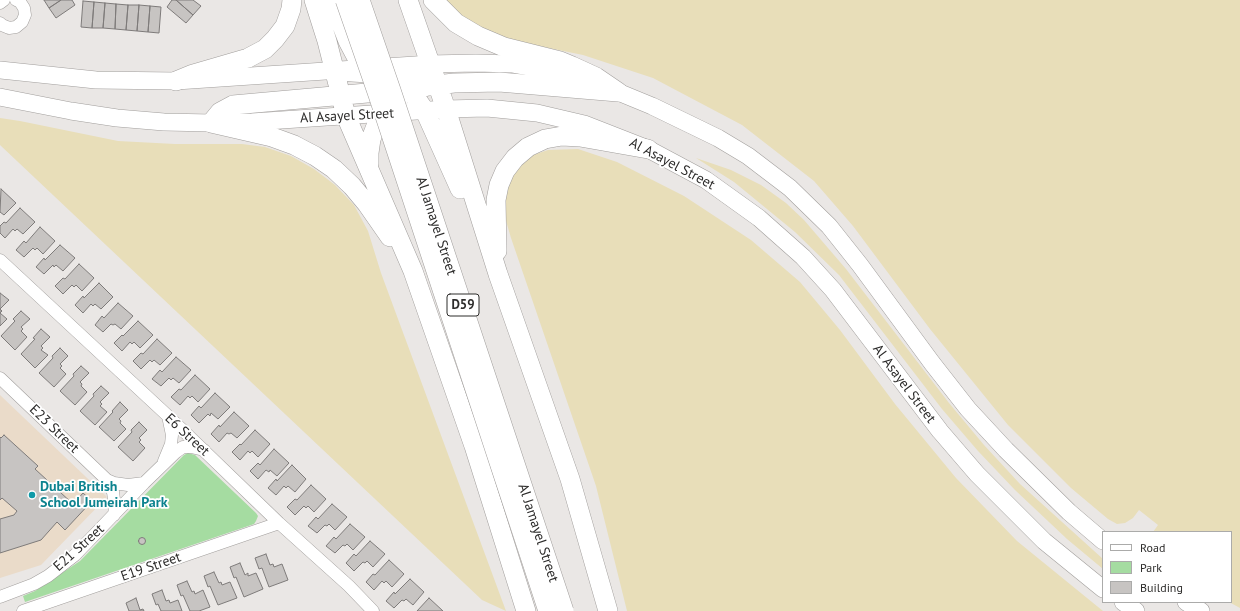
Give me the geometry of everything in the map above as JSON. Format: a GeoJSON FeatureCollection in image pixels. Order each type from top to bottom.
{"type":"FeatureCollection","features":[{"type":"Feature","properties":{"kind":"main road"},"geometry":{"type":"LineString","coordinates":[[176,81],[193,74],[248,58],[265,49],[276,39],[285,26],[291,9],[292,0]]}},
{"type":"Feature","properties":{"kind":"main road","name":"D59"},"geometry":{"type":"LineString","coordinates":[[314,0],[327,41],[346,116],[413,270],[474,446],[526,611]]}},
{"type":"Feature","properties":{"kind":"main road"},"geometry":{"type":"LineString","coordinates":[[332,0],[348,41],[366,71],[407,95],[446,109]]}},
{"type":"Feature","properties":{"kind":"main road","name":"Al Jamayel Street"},"geometry":{"type":"LineString","coordinates":[[345,0],[378,95],[548,611]]}},
{"type":"Feature","properties":{"kind":"main road","name":"Al Jamayel Street"},"geometry":{"type":"LineString","coordinates":[[360,0],[564,611]]}},
{"type":"Feature","properties":{"kind":"main road"},"geometry":{"type":"LineString","coordinates":[[408,0],[446,109],[498,274],[570,479],[608,611]]}},
{"type":"Feature","properties":{"kind":"main road"},"geometry":{"type":"LineString","coordinates":[[433,0],[456,23],[478,36],[504,47],[560,61],[596,77],[618,92]]}},
{"type":"Feature","properties":{"kind":"main road"},"geometry":{"type":"LineString","coordinates":[[369,168],[371,139],[383,113],[407,95],[430,64]]}},
{"type":"Feature","properties":{"kind":"main road"},"geometry":{"type":"LineString","coordinates":[[0,70],[96,80],[176,81],[335,71],[366,71],[430,64],[512,64],[578,78],[652,106],[718,138],[748,156],[790,188],[829,226],[860,265],[932,363],[968,408],[1006,450],[1069,512],[1102,541]]}},
{"type":"Feature","properties":{"kind":"main road"},"geometry":{"type":"LineString","coordinates":[[0,66],[26,72]]}},
{"type":"Feature","properties":{"kind":"main road"},"geometry":{"type":"LineString","coordinates":[[413,270],[367,204],[352,186],[334,169],[315,156],[294,145],[272,137],[211,123],[220,112],[233,105],[367,93],[407,95],[437,85],[477,82],[521,83],[580,90],[618,92]]}},
{"type":"Feature","properties":{"kind":"main road"},"geometry":{"type":"LineString","coordinates":[[407,95],[498,274]]}},
{"type":"Feature","properties":{"kind":"main road","name":"Al Asayel Street"},"geometry":{"type":"LineString","coordinates":[[0,97],[71,111],[117,118],[164,122],[211,123],[383,113],[407,95]]}},
{"type":"Feature","properties":{"kind":"main road","name":"Al Asayel Street"},"geometry":{"type":"LineString","coordinates":[[0,103],[26,102]]}},
{"type":"Feature","properties":{"kind":"main road","name":"Al Asayel Street"},"geometry":{"type":"LineString","coordinates":[[446,109],[487,108],[537,113],[584,124],[648,149],[706,180],[759,218],[803,257],[833,290],[940,431],[977,474],[1044,541],[1102,588]]}},
{"type":"Feature","properties":{"kind":"main road"},"geometry":{"type":"LineString","coordinates":[[498,274],[496,200],[499,185],[505,171],[515,158],[528,147],[545,139],[562,136],[580,137],[648,149]]}},
{"type":"Feature","properties":{"kind":"main road"},"geometry":{"type":"LineString","coordinates":[[1124,603],[1136,611]]}},
{"type":"Feature","properties":{"kind":"main road"},"geometry":{"type":"LineString","coordinates":[[1188,603],[1201,611]]}},
{"type":"Feature","properties":{"kind":"street"},"geometry":{"type":"LineString","coordinates":[[0,3],[4,0]]}},
{"type":"Feature","properties":{"kind":"street"},"geometry":{"type":"LineString","coordinates":[[0,23],[9,28],[16,27],[22,22],[25,15],[24,8],[20,2],[16,0]]}},
{"type":"Feature","properties":{"kind":"street","name":"E6 Street"},"geometry":{"type":"LineString","coordinates":[[0,260],[168,416],[279,523],[349,586],[373,611]]}},
{"type":"Feature","properties":{"kind":"street","name":"E23 Street"},"geometry":{"type":"LineString","coordinates":[[0,378],[107,480],[114,483],[128,485],[144,483]]}},
{"type":"Feature","properties":{"kind":"street","name":"E21 Street"},"geometry":{"type":"LineString","coordinates":[[163,464],[171,444],[172,435],[168,416]]}},
{"type":"Feature","properties":{"kind":"street","name":"E21 Street"},"geometry":{"type":"LineString","coordinates":[[0,597],[19,591],[48,576],[75,556],[144,483],[176,452],[183,447],[191,446],[204,450]]}},
{"type":"Feature","properties":{"kind":"street","name":"E23 Street"},"geometry":{"type":"LineString","coordinates":[[107,480],[114,499],[114,515]]}},
{"type":"Feature","properties":{"kind":"street","name":"E19 Street"},"geometry":{"type":"LineString","coordinates":[[23,611],[279,523]]}},
{"type":"Feature","properties":{"kind":"shaded area"},"geometry":{"type":"Polygon","coordinates":[[[0,395],[107,497],[41,565],[0,578],[0,395]]]}},
{"type":"Feature","properties":{"kind":"green space"},"geometry":{"type":"Polygon","coordinates":[[[188,453],[195,455],[256,513],[258,516],[254,524],[25,602],[23,596],[35,591],[80,561],[184,455],[188,453]]]}},
{"type":"Feature","properties":{"kind":"sand"},"geometry":{"type":"Polygon","coordinates":[[[442,0],[1240,0],[1240,608],[1231,603],[1232,531],[1154,531],[1158,525],[1139,510],[1133,518],[1125,523],[1117,524],[1108,519],[1071,488],[1008,425],[930,329],[853,226],[814,181],[742,125],[653,78],[583,55],[509,40],[464,21],[442,0]]]}},
{"type":"Feature","properties":{"kind":"sand"},"geometry":{"type":"Polygon","coordinates":[[[0,118],[118,141],[175,144],[242,144],[265,147],[291,156],[314,169],[335,185],[354,205],[368,231],[381,273],[506,611],[482,600],[0,145],[0,118]]]}},
{"type":"Feature","properties":{"kind":"sand"},"geometry":{"type":"Polygon","coordinates":[[[578,149],[617,162],[684,196],[751,240],[800,282],[840,330],[895,404],[956,478],[1017,541],[1103,611],[627,611],[596,486],[504,214],[505,191],[514,174],[527,157],[548,150],[578,149]]]}},
{"type":"Feature","properties":{"kind":"sand"},"geometry":{"type":"Polygon","coordinates":[[[696,158],[731,170],[761,185],[786,203],[804,220],[846,269],[949,403],[984,445],[1020,484],[1102,558],[1102,568],[1067,539],[1015,490],[978,451],[942,409],[839,275],[795,232],[734,182],[696,158]]]}},
{"type":"Feature","properties":{"kind":"building"},"geometry":{"type":"Polygon","coordinates":[[[44,0],[61,0],[49,8],[44,0]]]}},
{"type":"Feature","properties":{"kind":"building"},"geometry":{"type":"Polygon","coordinates":[[[61,0],[72,0],[75,5],[56,18],[49,8],[61,0]]]}},
{"type":"Feature","properties":{"kind":"building"},"geometry":{"type":"Polygon","coordinates":[[[172,0],[176,0],[193,15],[186,23],[167,7],[172,0]]]}},
{"type":"Feature","properties":{"kind":"building"},"geometry":{"type":"Polygon","coordinates":[[[176,0],[193,0],[201,6],[193,15],[176,0]]]}},
{"type":"Feature","properties":{"kind":"building"},"geometry":{"type":"Polygon","coordinates":[[[83,1],[94,2],[92,28],[81,27],[83,1]]]}},
{"type":"Feature","properties":{"kind":"building"},"geometry":{"type":"Polygon","coordinates":[[[94,2],[105,3],[103,28],[92,28],[94,2]]]}},
{"type":"Feature","properties":{"kind":"building"},"geometry":{"type":"Polygon","coordinates":[[[105,3],[116,4],[115,29],[103,28],[105,3]]]}},
{"type":"Feature","properties":{"kind":"building"},"geometry":{"type":"Polygon","coordinates":[[[116,4],[128,5],[126,30],[115,29],[116,4]]]}},
{"type":"Feature","properties":{"kind":"building"},"geometry":{"type":"Polygon","coordinates":[[[128,5],[139,5],[137,31],[126,30],[128,5]]]}},
{"type":"Feature","properties":{"kind":"building"},"geometry":{"type":"Polygon","coordinates":[[[139,5],[150,6],[148,32],[137,31],[139,5]]]}},
{"type":"Feature","properties":{"kind":"building"},"geometry":{"type":"Polygon","coordinates":[[[150,6],[161,7],[159,33],[148,32],[150,6]]]}},
{"type":"Feature","properties":{"kind":"building"},"geometry":{"type":"Polygon","coordinates":[[[1,189],[16,203],[4,215],[0,212],[1,189]]]}},
{"type":"Feature","properties":{"kind":"building"},"geometry":{"type":"Polygon","coordinates":[[[20,208],[35,222],[23,234],[17,229],[15,231],[13,229],[5,238],[0,233],[0,226],[4,222],[6,223],[20,208]]]}},
{"type":"Feature","properties":{"kind":"building"},"geometry":{"type":"Polygon","coordinates":[[[40,227],[55,241],[43,254],[37,248],[35,250],[33,248],[24,257],[16,250],[24,241],[26,243],[40,227]]]}},
{"type":"Feature","properties":{"kind":"building"},"geometry":{"type":"Polygon","coordinates":[[[60,245],[75,258],[63,271],[56,265],[54,267],[53,265],[44,274],[36,267],[44,258],[45,260],[60,245]]]}},
{"type":"Feature","properties":{"kind":"building"},"geometry":{"type":"Polygon","coordinates":[[[79,264],[94,278],[82,291],[76,285],[74,287],[72,285],[63,294],[55,286],[63,278],[65,279],[79,264]]]}},
{"type":"Feature","properties":{"kind":"building"},"geometry":{"type":"Polygon","coordinates":[[[99,283],[113,297],[101,309],[95,304],[93,306],[91,304],[83,313],[75,305],[83,296],[84,298],[99,283]]]}},
{"type":"Feature","properties":{"kind":"building"},"geometry":{"type":"Polygon","coordinates":[[[0,293],[9,300],[0,309],[0,293]]]}},
{"type":"Feature","properties":{"kind":"building"},"geometry":{"type":"Polygon","coordinates":[[[118,303],[133,316],[121,329],[115,324],[111,324],[103,332],[95,325],[102,316],[104,318],[118,303]]]}},
{"type":"Feature","properties":{"kind":"building"},"geometry":{"type":"Polygon","coordinates":[[[21,311],[30,319],[21,327],[23,329],[21,331],[27,337],[15,350],[1,336],[15,321],[13,319],[21,311]]]}},
{"type":"Feature","properties":{"kind":"building"},"geometry":{"type":"Polygon","coordinates":[[[0,313],[7,319],[0,326],[0,313]]]}},
{"type":"Feature","properties":{"kind":"building"},"geometry":{"type":"Polygon","coordinates":[[[138,321],[153,335],[140,348],[134,342],[132,344],[130,342],[122,351],[114,343],[138,321]]]}},
{"type":"Feature","properties":{"kind":"building"},"geometry":{"type":"Polygon","coordinates":[[[41,329],[50,337],[41,346],[43,348],[41,350],[48,355],[35,368],[21,354],[35,339],[33,338],[41,329]]]}},
{"type":"Feature","properties":{"kind":"building"},"geometry":{"type":"Polygon","coordinates":[[[157,339],[172,353],[160,365],[154,360],[152,362],[150,360],[141,369],[133,361],[141,353],[143,354],[157,339]]]}},
{"type":"Feature","properties":{"kind":"building"},"geometry":{"type":"Polygon","coordinates":[[[60,348],[68,356],[60,364],[62,366],[60,368],[66,374],[54,387],[39,373],[60,348]]]}},
{"type":"Feature","properties":{"kind":"building"},"geometry":{"type":"Polygon","coordinates":[[[176,357],[191,370],[179,383],[173,378],[171,380],[169,378],[161,386],[152,379],[160,370],[162,372],[176,357]]]}},
{"type":"Feature","properties":{"kind":"building"},"geometry":{"type":"Polygon","coordinates":[[[81,366],[89,373],[80,382],[82,384],[81,386],[87,392],[75,405],[60,391],[81,366]]]}},
{"type":"Feature","properties":{"kind":"building"},"geometry":{"type":"Polygon","coordinates":[[[195,375],[210,389],[198,402],[192,396],[190,398],[188,396],[180,405],[171,397],[179,389],[181,390],[195,375]]]}},
{"type":"Feature","properties":{"kind":"building"},"geometry":{"type":"Polygon","coordinates":[[[101,386],[109,393],[100,402],[102,404],[100,406],[107,412],[95,425],[80,411],[101,386]]]}},
{"type":"Feature","properties":{"kind":"building"},"geometry":{"type":"Polygon","coordinates":[[[215,393],[230,407],[218,419],[211,413],[210,416],[208,414],[199,423],[191,415],[199,406],[201,408],[215,393]]]}},
{"type":"Feature","properties":{"kind":"building"},"geometry":{"type":"Polygon","coordinates":[[[120,402],[128,410],[119,419],[121,421],[120,423],[126,429],[114,441],[99,427],[120,402]]]}},
{"type":"Feature","properties":{"kind":"building"},"geometry":{"type":"Polygon","coordinates":[[[234,412],[249,426],[237,438],[231,433],[227,433],[219,442],[211,434],[234,412]]]}},
{"type":"Feature","properties":{"kind":"building"},"geometry":{"type":"Polygon","coordinates":[[[139,422],[147,430],[139,438],[141,440],[139,442],[145,448],[133,461],[118,447],[139,422]]]}},
{"type":"Feature","properties":{"kind":"building"},"geometry":{"type":"Polygon","coordinates":[[[255,430],[270,444],[258,457],[252,451],[250,453],[248,451],[240,460],[232,452],[255,430]]]}},
{"type":"Feature","properties":{"kind":"building","name":"Dubai British School Jumeirah Park"},"geometry":{"type":"Polygon","coordinates":[[[4,435],[38,466],[35,469],[73,504],[83,493],[92,501],[65,530],[57,522],[41,540],[0,553],[0,519],[14,515],[17,511],[2,498],[0,500],[0,437],[1,438],[4,435]]]}},
{"type":"Feature","properties":{"kind":"building"},"geometry":{"type":"Polygon","coordinates":[[[274,449],[289,463],[277,476],[270,470],[269,472],[266,470],[258,479],[250,471],[258,463],[260,465],[274,449]]]}},
{"type":"Feature","properties":{"kind":"building"},"geometry":{"type":"Polygon","coordinates":[[[292,465],[306,479],[295,492],[288,486],[286,488],[284,486],[276,495],[268,488],[292,465]]]}},
{"type":"Feature","properties":{"kind":"building"},"geometry":{"type":"Polygon","coordinates":[[[311,485],[326,499],[314,512],[308,506],[306,508],[304,506],[295,515],[287,507],[295,499],[297,500],[311,485]]]}},
{"type":"Feature","properties":{"kind":"building"},"geometry":{"type":"Polygon","coordinates":[[[332,504],[347,517],[335,530],[329,524],[327,526],[325,525],[317,533],[308,526],[316,517],[318,519],[332,504]]]}},
{"type":"Feature","properties":{"kind":"building"},"geometry":{"type":"Polygon","coordinates":[[[350,524],[365,537],[353,550],[347,544],[345,546],[343,545],[335,553],[326,546],[334,537],[336,539],[350,524]]]}},
{"type":"Feature","properties":{"kind":"building"},"geometry":{"type":"Polygon","coordinates":[[[142,537],[145,538],[145,544],[142,545],[139,544],[138,541],[139,538],[142,537]]]}},
{"type":"Feature","properties":{"kind":"building"},"geometry":{"type":"Polygon","coordinates":[[[370,541],[385,554],[373,567],[367,561],[365,563],[363,562],[354,571],[346,563],[354,554],[356,556],[370,541]]]}},
{"type":"Feature","properties":{"kind":"building"},"geometry":{"type":"Polygon","coordinates":[[[266,554],[270,565],[273,564],[274,567],[282,564],[288,580],[269,587],[262,568],[259,569],[255,558],[266,554]]]}},
{"type":"Feature","properties":{"kind":"building"},"geometry":{"type":"Polygon","coordinates":[[[389,560],[404,574],[392,587],[386,581],[384,583],[382,581],[374,590],[366,582],[389,560]]]}},
{"type":"Feature","properties":{"kind":"building"},"geometry":{"type":"Polygon","coordinates":[[[240,563],[245,575],[248,573],[248,576],[256,573],[263,589],[244,597],[236,577],[234,578],[230,567],[240,563]]]}},
{"type":"Feature","properties":{"kind":"building"},"geometry":{"type":"Polygon","coordinates":[[[214,572],[219,583],[221,582],[222,585],[230,582],[237,598],[218,605],[204,576],[214,572]]]}},
{"type":"Feature","properties":{"kind":"building"},"geometry":{"type":"Polygon","coordinates":[[[410,579],[424,592],[413,605],[406,599],[404,601],[402,600],[394,608],[386,601],[394,592],[395,594],[410,579]]]}},
{"type":"Feature","properties":{"kind":"building"},"geometry":{"type":"Polygon","coordinates":[[[187,581],[192,592],[194,591],[195,594],[203,590],[210,607],[199,611],[190,611],[183,595],[181,596],[177,585],[187,581]]]}},
{"type":"Feature","properties":{"kind":"building"},"geometry":{"type":"Polygon","coordinates":[[[162,590],[166,601],[169,600],[170,603],[178,600],[182,611],[161,611],[158,604],[156,605],[152,594],[162,590]]]}},
{"type":"Feature","properties":{"kind":"building"},"geometry":{"type":"Polygon","coordinates":[[[136,598],[140,610],[143,609],[144,611],[129,611],[126,603],[136,598]]]}},
{"type":"Feature","properties":{"kind":"building"},"geometry":{"type":"Polygon","coordinates":[[[429,598],[443,611],[417,611],[429,598]]]}},
{"type":"Feature","properties":{"kind":"place","name":"Dubai British School Jumeirah Park"},"geometry":{"type":"Point","coordinates":[32,495]}}]}
